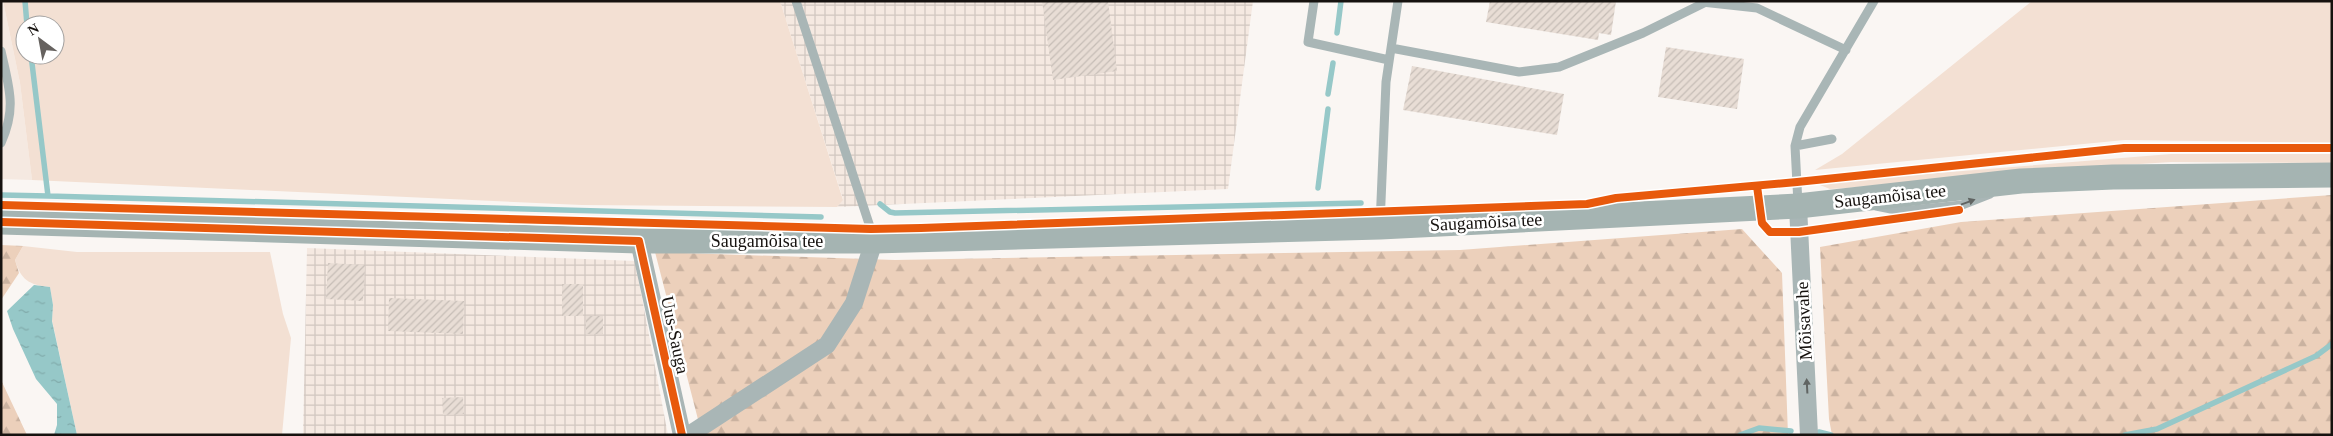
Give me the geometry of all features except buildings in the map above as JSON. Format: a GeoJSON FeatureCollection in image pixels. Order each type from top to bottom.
{"type":"FeatureCollection","features":[{"type":"Feature","properties":{"kind":"street","name":"Saugamõisa tee"},"geometry":{"type":"LineString","coordinates":[[1,222],[639,241],[874,241],[1380,227],[1798,206],[2021,181],[2113,177],[2332,175]]}},
{"type":"Feature","properties":{"kind":"street","name":"Mõisavahe"},"geometry":{"type":"LineString","coordinates":[[1798,206],[1809,435]]}},
{"type":"Feature","properties":{"kind":"street","name":"Uus-Sauga"},"geometry":{"type":"LineString","coordinates":[[639,241],[682,435]]}},
{"type":"Feature","properties":{"kind":"street"},"geometry":{"type":"LineString","coordinates":[[689,435],[828,345],[854,303],[874,241]]}},
{"type":"Feature","properties":{"kind":"lane"},"geometry":{"type":"LineString","coordinates":[[796,1],[874,241]]}},
{"type":"Feature","properties":{"kind":"lane"},"geometry":{"type":"LineString","coordinates":[[1314,1],[1308,42],[1389,60]]}},
{"type":"Feature","properties":{"kind":"lane"},"geometry":{"type":"LineString","coordinates":[[1380,227],[1386,82],[1398,1]]}},
{"type":"Feature","properties":{"kind":"lane"},"geometry":{"type":"LineString","coordinates":[[1798,206],[1795,146],[1800,127],[1874,1]]}},
{"type":"Feature","properties":{"kind":"lane"},"geometry":{"type":"LineString","coordinates":[[1391,48],[1519,72],[1559,67],[1643,33],[1702,2],[1757,8],[1846,50]]}},
{"type":"Feature","properties":{"kind":"lane"},"geometry":{"type":"LineString","coordinates":[[1,51],[11,100],[9,124],[1,143]]}},
{"type":"Feature","properties":{"kind":"lane"},"geometry":{"type":"LineString","coordinates":[[1795,146],[1832,139]]}},
{"type":"Feature","properties":{"kind":"shaded area"},"geometry":{"type":"Polygon","coordinates":[[[1,1],[3,1],[20,83],[32,180],[1,179],[1,1]]]}},
{"type":"Feature","properties":{"kind":"shaded area"},"geometry":{"type":"Polygon","coordinates":[[[3,1],[780,1],[843,200],[837,207],[582,205],[32,180],[16,65],[65,65],[65,15],[15,15],[15,59],[3,1]]]}},
{"type":"Feature","properties":{"kind":"shaded area"},"geometry":{"type":"Polygon","coordinates":[[[780,1],[1253,1],[1228,189],[837,207],[843,199],[780,1]]]}},
{"type":"Feature","properties":{"kind":"shaded area"},"geometry":{"type":"Polygon","coordinates":[[[2032,1],[2332,1],[2332,143],[2125,140],[1815,170],[1842,154],[2032,1]]]}},
{"type":"Feature","properties":{"kind":"shaded area"},"geometry":{"type":"Polygon","coordinates":[[[2171,154],[2332,154],[2332,163],[2171,162],[2026,171],[1847,188],[1830,189],[1820,185],[1839,181],[2171,154]]]}},
{"type":"Feature","properties":{"kind":"shaded area"},"geometry":{"type":"Polygon","coordinates":[[[23,246],[77,252],[270,252],[283,314],[291,338],[282,435],[77,435],[52,320],[53,305],[50,287],[31,283],[23,277],[15,260],[23,246]]]}},
{"type":"Feature","properties":{"kind":"shaded area"},"geometry":{"type":"Polygon","coordinates":[[[307,248],[635,261],[668,435],[303,435],[307,248]]]}},
{"type":"Feature","properties":{"kind":"green space"},"geometry":{"type":"Polygon","coordinates":[[[2332,195],[2332,435],[1832,435],[1829,419],[1820,247],[1961,222],[2332,195]]]}},
{"type":"Feature","properties":{"kind":"green space"},"geometry":{"type":"Polygon","coordinates":[[[1742,229],[1782,273],[1788,435],[702,435],[655,252],[895,260],[1460,250],[1742,229]]]}},
{"type":"Feature","properties":{"kind":"green space"},"geometry":{"type":"Polygon","coordinates":[[[1,245],[23,246],[15,260],[19,273],[1,300],[1,245]]]}},
{"type":"Feature","properties":{"kind":"green space"},"geometry":{"type":"Polygon","coordinates":[[[1,380],[27,435],[1,435],[1,380]]]}},
{"type":"Feature","properties":{"kind":"water"},"geometry":{"type":"Polygon","coordinates":[[[34,285],[50,287],[53,305],[52,321],[77,435],[54,435],[57,425],[57,404],[36,379],[13,329],[7,311],[34,285]]]}},
{"type":"Feature","properties":{"kind":"waterway"},"geometry":{"type":"LineString","coordinates":[[25,1],[26,15]]}},
{"type":"Feature","properties":{"kind":"waterway"},"geometry":{"type":"LineString","coordinates":[[1337,33],[1341,1]]}},
{"type":"Feature","properties":{"kind":"waterway"},"geometry":{"type":"LineString","coordinates":[[1328,94],[1333,63]]}},
{"type":"Feature","properties":{"kind":"waterway"},"geometry":{"type":"LineString","coordinates":[[32,65],[48,196],[821,217]]}},
{"type":"Feature","properties":{"kind":"waterway"},"geometry":{"type":"LineString","coordinates":[[1318,188],[1328,109]]}},
{"type":"Feature","properties":{"kind":"waterway"},"geometry":{"type":"LineString","coordinates":[[1,195],[48,196]]}},
{"type":"Feature","properties":{"kind":"waterway"},"geometry":{"type":"LineString","coordinates":[[880,204],[890,212],[895,213],[1361,203]]}},
{"type":"Feature","properties":{"kind":"waterway"},"geometry":{"type":"LineString","coordinates":[[2125,435],[2157,429],[2316,356],[2332,344]]}},
{"type":"Feature","properties":{"kind":"waterway"},"geometry":{"type":"LineString","coordinates":[[1740,435],[1759,428],[1791,431]]}},
{"type":"Feature","properties":{"kind":"waterway"},"geometry":{"type":"LineString","coordinates":[[1819,432],[1831,435]]}},
{"type":"Feature","properties":{"kind":"cycle path"},"geometry":{"type":"LineString","coordinates":[[1,205],[871,229],[921,228],[1587,204],[1616,198],[1797,182],[2124,148],[2332,148]]}},
{"type":"Feature","properties":{"kind":"cycle path"},"geometry":{"type":"LineString","coordinates":[[1757,186],[1762,223],[1770,232],[1799,232],[1959,210]]}},
{"type":"Feature","properties":{"kind":"cycle path"},"geometry":{"type":"LineString","coordinates":[[1,222],[639,241],[682,435]]}}]}
